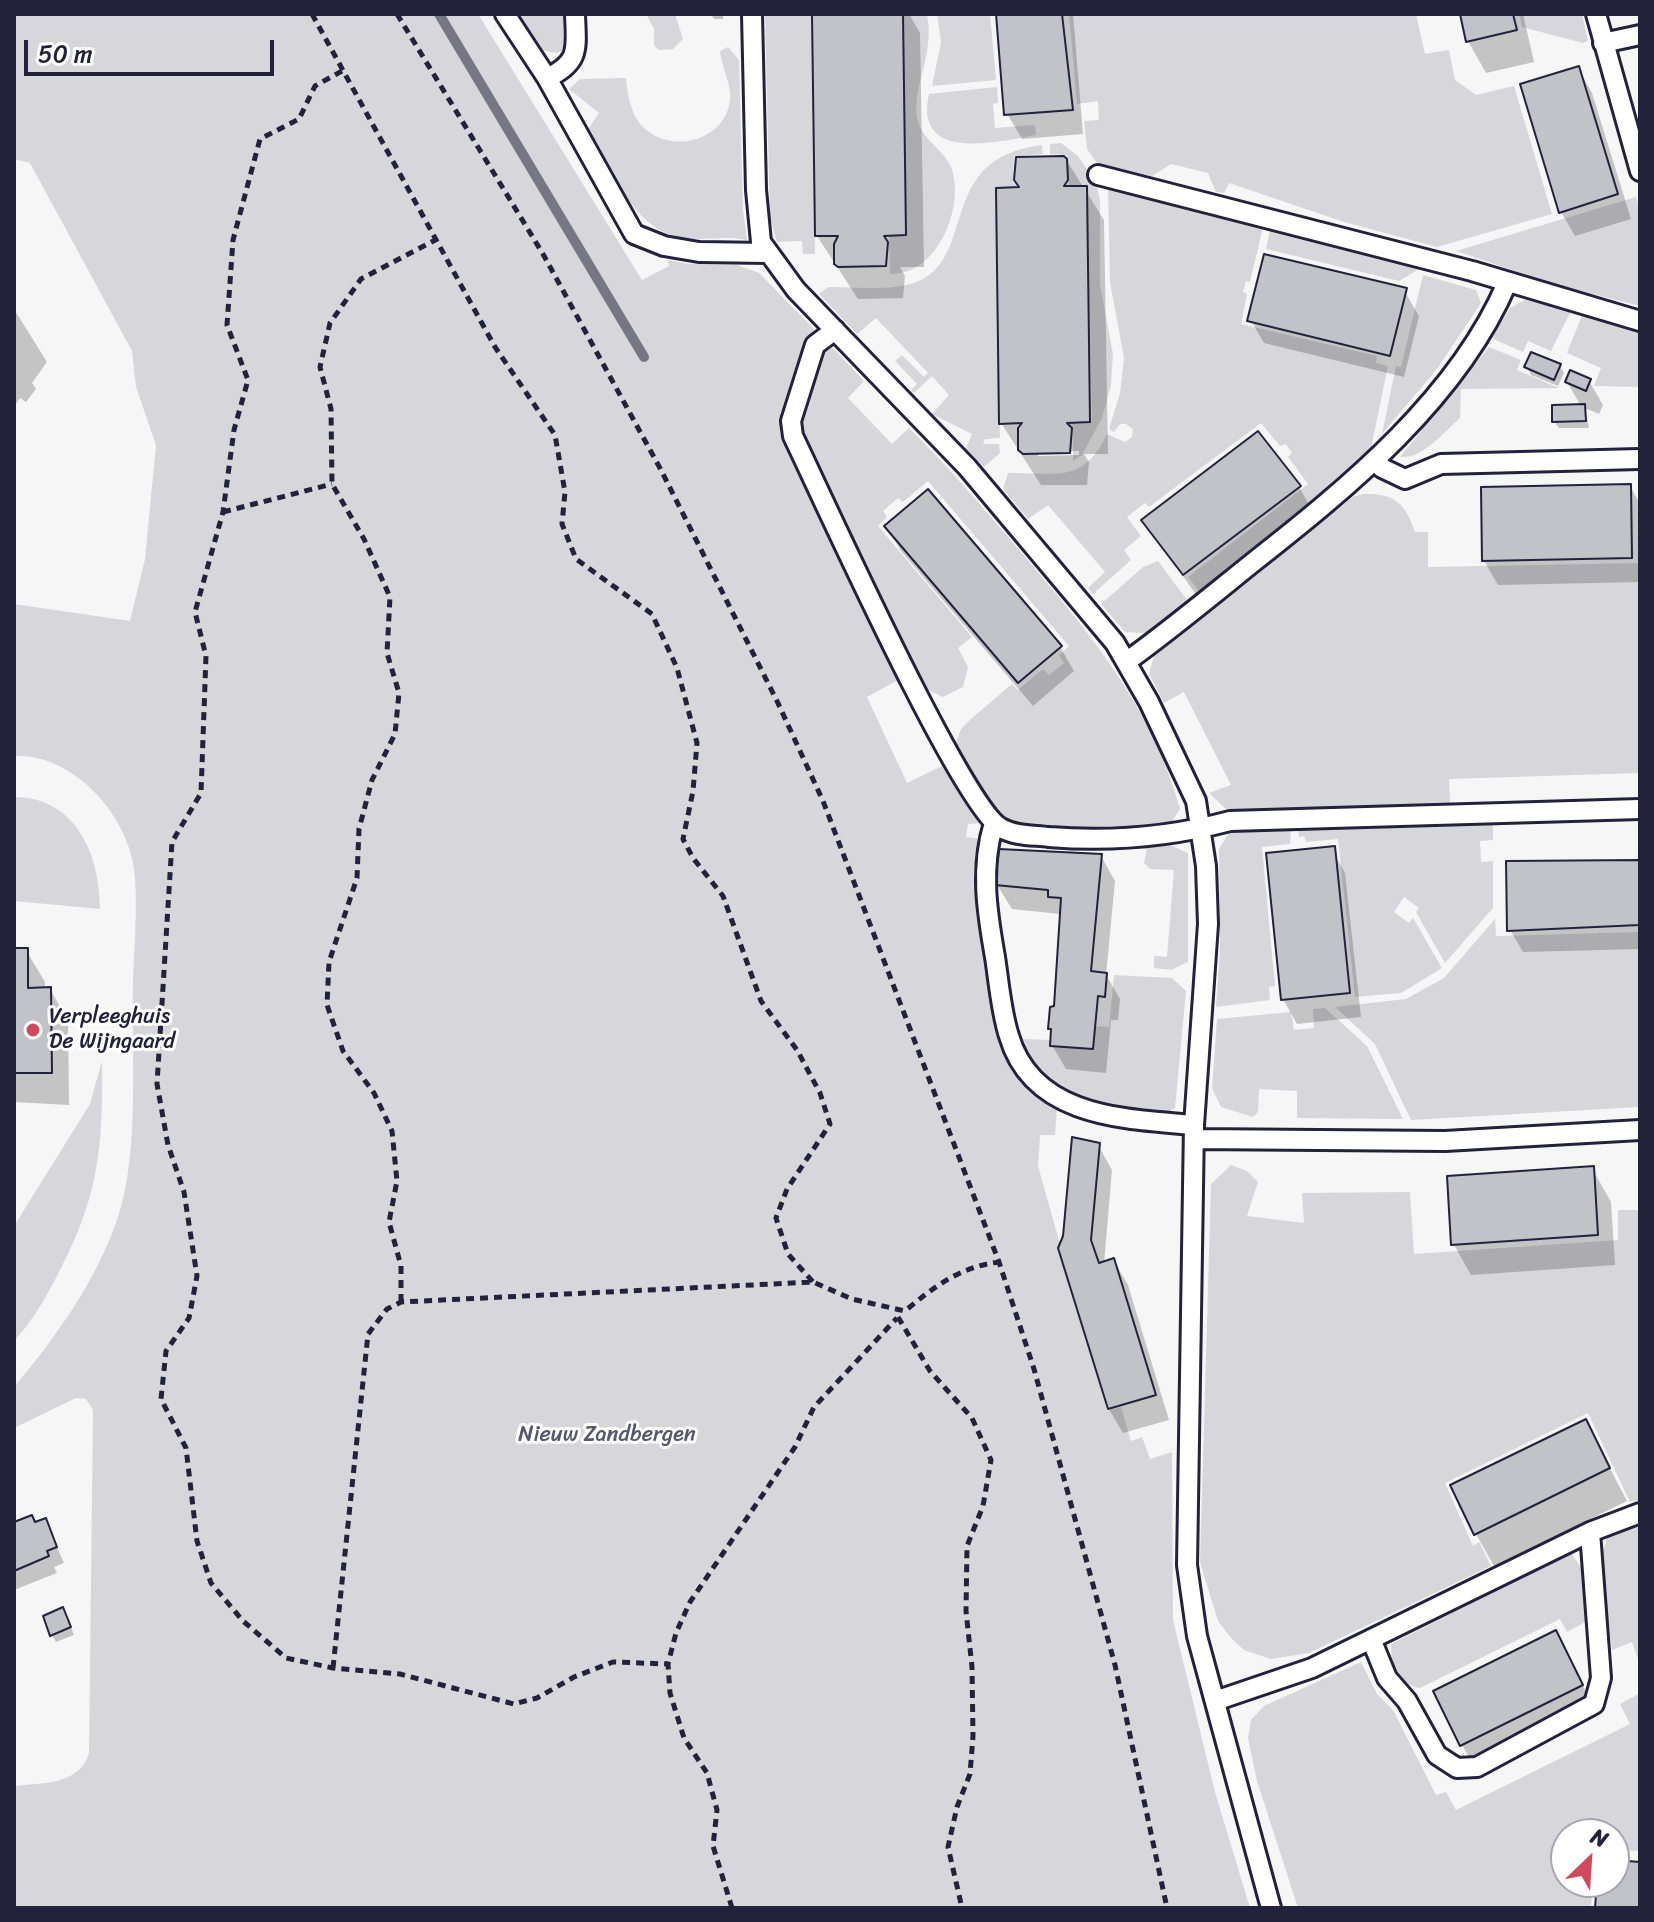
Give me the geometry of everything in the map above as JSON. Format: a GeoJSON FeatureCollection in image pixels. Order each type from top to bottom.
{"type":"FeatureCollection","features":[{"type":"Feature","properties":{"kind":"lane"},"geometry":{"type":"LineString","coordinates":[[505,14],[547,78],[634,234],[664,246],[699,252],[768,253]]}},
{"type":"Feature","properties":{"kind":"lane"},"geometry":{"type":"LineString","coordinates":[[547,78],[565,69],[575,56],[575,14]]}},
{"type":"Feature","properties":{"kind":"lane"},"geometry":{"type":"LineString","coordinates":[[752,14],[756,190],[761,242],[796,290],[967,467],[1088,609],[1126,662],[1184,771],[1201,828],[1208,924],[1194,1132],[1187,1565],[1195,1625],[1271,1908]]}},
{"type":"Feature","properties":{"kind":"lane"},"geometry":{"type":"LineString","coordinates":[[1596,14],[1640,171]]}},
{"type":"Feature","properties":{"kind":"lane"},"geometry":{"type":"LineString","coordinates":[[1603,43],[1640,35]]}},
{"type":"Feature","properties":{"kind":"lane"},"geometry":{"type":"LineString","coordinates":[[1098,175],[1640,321]]}},
{"type":"Feature","properties":{"kind":"lane"},"geometry":{"type":"LineString","coordinates":[[1126,662],[1301,525],[1376,460],[1432,398],[1488,324],[1507,283]]}},
{"type":"Feature","properties":{"kind":"lane"},"geometry":{"type":"LineString","coordinates":[[835,330],[815,345],[791,421],[793,436],[944,746],[994,823],[1020,834],[1102,842],[1230,821],[1640,809]]}},
{"type":"Feature","properties":{"kind":"lane"},"geometry":{"type":"LineString","coordinates":[[1376,460],[1382,468],[1405,479],[1441,464],[1640,459]]}},
{"type":"Feature","properties":{"kind":"lane"},"geometry":{"type":"LineString","coordinates":[[994,823],[989,841],[985,900],[1009,1037],[1034,1082],[1085,1111],[1194,1132],[1445,1141],[1640,1130]]}},
{"type":"Feature","properties":{"kind":"lane"},"geometry":{"type":"LineString","coordinates":[[1215,1701],[1312,1668],[1590,1532],[1640,1513]]}},
{"type":"Feature","properties":{"kind":"lane"},"geometry":{"type":"LineString","coordinates":[[1371,1639],[1387,1678],[1407,1701],[1437,1755],[1457,1768],[1477,1767],[1594,1704],[1601,1678],[1590,1532]]}},
{"type":"Feature","properties":{"kind":"path"},"geometry":{"type":"LineString","coordinates":[[312,14],[495,347],[555,435],[565,492],[562,524],[576,559],[652,614],[677,668],[697,743],[693,791],[683,839],[693,858],[723,896],[761,1001],[797,1050],[820,1093],[830,1124],[787,1189],[776,1218],[788,1254],[813,1282],[852,1299],[905,1311]]}},
{"type":"Feature","properties":{"kind":"path"},"geometry":{"type":"LineString","coordinates":[[397,14],[543,254],[661,470],[777,701],[829,816],[999,1262],[1092,1571],[1167,1908]]}},
{"type":"Feature","properties":{"kind":"path"},"geometry":{"type":"LineString","coordinates":[[342,71],[315,86],[299,119],[260,139],[233,240],[227,325],[248,380],[234,430],[223,512],[195,612],[206,656],[201,793],[172,842],[157,1084],[168,1145],[184,1192],[197,1276],[189,1318],[166,1351],[161,1399],[186,1448],[197,1541],[211,1583],[243,1621],[286,1658],[333,1668],[400,1674],[514,1704],[537,1698],[574,1677],[613,1662],[668,1664]]}},
{"type":"Feature","properties":{"kind":"path"},"geometry":{"type":"LineString","coordinates":[[401,1302],[401,1266],[389,1222],[397,1181],[392,1131],[374,1093],[343,1051],[327,1005],[329,962],[357,878],[359,829],[372,780],[395,734],[399,693],[387,653],[390,597],[364,539],[332,484],[331,409],[320,367],[330,323],[361,279],[437,239]]}},
{"type":"Feature","properties":{"kind":"path"},"geometry":{"type":"LineString","coordinates":[[223,512],[332,484]]}},
{"type":"Feature","properties":{"kind":"path"},"geometry":{"type":"LineString","coordinates":[[732,1908],[713,1846],[717,1810],[707,1773],[684,1738],[670,1693],[668,1664],[676,1633],[690,1602],[795,1447],[814,1407],[897,1318],[952,1274],[976,1265],[999,1262]]}},
{"type":"Feature","properties":{"kind":"path"},"geometry":{"type":"LineString","coordinates":[[333,1668],[368,1334],[387,1309],[401,1302],[813,1282]]}},
{"type":"Feature","properties":{"kind":"path"},"geometry":{"type":"LineString","coordinates":[[897,1318],[930,1371],[972,1418],[991,1460],[983,1506],[967,1546],[966,1611],[972,1667],[973,1736],[970,1774],[957,1807],[948,1847],[962,1908]]}},
{"type":"Feature","properties":{"kind":"green space","name":"Nieuw Zandbergen"},"geometry":{"type":"Polygon","coordinates":[[[14,14],[478,14],[642,280],[669,266],[668,260],[689,264],[737,265],[759,273],[816,331],[808,337],[780,429],[900,679],[867,697],[907,783],[946,764],[981,819],[981,823],[968,824],[966,837],[981,839],[990,967],[1001,1035],[1009,1062],[1024,1087],[1057,1107],[1055,1135],[1040,1135],[1038,1166],[1107,1411],[1121,1407],[1131,1441],[1142,1437],[1150,1459],[1172,1452],[1173,1620],[1215,1792],[1250,1908],[14,1908],[14,1786],[48,1783],[69,1777],[84,1763],[89,1753],[93,1410],[86,1399],[76,1398],[14,1428],[14,1387],[60,1328],[87,1285],[109,1240],[125,1191],[132,1132],[136,899],[131,854],[115,818],[103,801],[71,773],[53,763],[34,757],[14,756],[14,604],[130,621],[145,559],[156,445],[136,387],[132,351],[30,163],[14,159],[14,14]]]}},
{"type":"Feature","properties":{"kind":"green space"},"geometry":{"type":"Polygon","coordinates":[[[516,14],[563,14],[563,51],[555,53],[537,49],[516,14]]]}},
{"type":"Feature","properties":{"kind":"green space"},"geometry":{"type":"Polygon","coordinates":[[[646,14],[675,14],[683,39],[673,49],[659,50],[654,45],[654,29],[646,14]]]}},
{"type":"Feature","properties":{"kind":"green space"},"geometry":{"type":"Polygon","coordinates":[[[765,14],[812,14],[815,254],[803,254],[802,241],[777,242],[770,218],[765,14]]]}},
{"type":"Feature","properties":{"kind":"green space"},"geometry":{"type":"Polygon","coordinates":[[[903,14],[927,14],[928,43],[916,105],[917,117],[922,131],[951,167],[955,183],[951,219],[934,251],[907,272],[890,274],[889,235],[906,234],[903,14]]]}},
{"type":"Feature","properties":{"kind":"green space"},"geometry":{"type":"Polygon","coordinates":[[[937,14],[990,14],[996,80],[932,86],[941,42],[937,14]]]}},
{"type":"Feature","properties":{"kind":"green space"},"geometry":{"type":"Polygon","coordinates":[[[1069,14],[1416,14],[1425,54],[1449,50],[1455,80],[1476,95],[1514,86],[1552,214],[1437,247],[1344,222],[1229,183],[1224,193],[1216,192],[1208,173],[1171,164],[1152,176],[1097,163],[1087,149],[1084,121],[1099,120],[1098,101],[1077,104],[1069,14]]]}},
{"type":"Feature","properties":{"kind":"green space"},"geometry":{"type":"Polygon","coordinates":[[[1519,14],[1582,14],[1588,41],[1583,43],[1522,27],[1519,14]]]}},
{"type":"Feature","properties":{"kind":"green space"},"geometry":{"type":"Polygon","coordinates":[[[728,47],[739,60],[743,210],[747,240],[678,237],[662,231],[635,209],[587,131],[599,113],[569,89],[580,79],[626,78],[628,95],[638,121],[661,138],[688,141],[714,130],[729,106],[729,85],[720,51],[728,47]]]}},
{"type":"Feature","properties":{"kind":"green space"},"geometry":{"type":"Polygon","coordinates":[[[997,87],[998,103],[993,104],[995,128],[1035,125],[1036,135],[962,143],[946,139],[934,130],[927,116],[929,94],[997,87]]]}},
{"type":"Feature","properties":{"kind":"green space"},"geometry":{"type":"Polygon","coordinates":[[[1061,143],[1078,156],[1096,182],[1100,201],[1100,285],[1113,354],[1111,386],[1102,418],[1082,455],[1073,461],[1073,427],[1069,422],[1092,421],[1086,186],[1069,185],[1067,155],[1050,154],[1050,144],[1061,143]]]}},
{"type":"Feature","properties":{"kind":"green space"},"geometry":{"type":"Polygon","coordinates":[[[1042,145],[1043,154],[1014,156],[1013,182],[1017,186],[996,188],[1000,438],[985,439],[983,444],[999,444],[1000,453],[984,467],[966,448],[972,434],[932,414],[949,395],[932,376],[914,393],[911,390],[917,384],[895,361],[902,355],[924,377],[928,373],[876,318],[857,334],[819,294],[828,287],[883,288],[914,283],[934,271],[947,254],[971,188],[985,169],[1008,154],[1042,145]]]}},
{"type":"Feature","properties":{"kind":"green space"},"geometry":{"type":"Polygon","coordinates":[[[1108,188],[1263,227],[1250,282],[1246,281],[1243,292],[1247,294],[1241,324],[1377,356],[1376,363],[1388,366],[1370,453],[1199,591],[1188,577],[1308,484],[1288,457],[1292,453],[1286,444],[1280,446],[1261,423],[1149,507],[1145,503],[1127,517],[1141,536],[1124,550],[1131,560],[1093,594],[1088,588],[1105,572],[1048,505],[1028,519],[1003,489],[1008,473],[1066,472],[1088,461],[1107,434],[1125,442],[1132,437],[1133,429],[1126,424],[1120,424],[1114,432],[1109,429],[1120,393],[1124,358],[1110,282],[1108,188]]]}},
{"type":"Feature","properties":{"kind":"green space"},"geometry":{"type":"Polygon","coordinates":[[[1636,197],[1640,209],[1640,306],[1553,284],[1456,251],[1636,197]]]}},
{"type":"Feature","properties":{"kind":"green space"},"geometry":{"type":"Polygon","coordinates":[[[1270,229],[1421,268],[1399,281],[1266,249],[1270,229]]]}},
{"type":"Feature","properties":{"kind":"green space"},"geometry":{"type":"Polygon","coordinates":[[[1423,275],[1476,290],[1481,303],[1437,369],[1382,434],[1396,366],[1401,367],[1423,275]]]}},
{"type":"Feature","properties":{"kind":"green space"},"geometry":{"type":"Polygon","coordinates":[[[1525,300],[1571,311],[1551,351],[1528,341],[1523,352],[1491,338],[1510,308],[1525,300]]]}},
{"type":"Feature","properties":{"kind":"green space"},"geometry":{"type":"Polygon","coordinates":[[[1583,313],[1640,331],[1640,387],[1594,386],[1601,368],[1567,353],[1583,313]]]}},
{"type":"Feature","properties":{"kind":"green space"},"geometry":{"type":"Polygon","coordinates":[[[1489,347],[1521,360],[1517,370],[1559,388],[1461,389],[1460,418],[1425,449],[1400,457],[1489,347]]]}},
{"type":"Feature","properties":{"kind":"green space"},"geometry":{"type":"Polygon","coordinates":[[[833,348],[864,381],[848,398],[892,444],[909,428],[966,488],[1093,640],[1153,736],[1180,809],[1171,823],[1104,830],[1013,824],[1003,820],[958,755],[956,742],[961,729],[1012,684],[1018,690],[1043,669],[1049,675],[1064,663],[1059,655],[1069,646],[928,481],[903,502],[898,498],[883,511],[887,517],[878,526],[972,637],[958,648],[968,667],[963,687],[943,697],[925,688],[801,434],[800,417],[822,352],[833,348]]]}},
{"type":"Feature","properties":{"kind":"green space"},"geometry":{"type":"Polygon","coordinates":[[[1363,494],[1391,498],[1403,507],[1415,532],[1428,532],[1428,567],[1640,563],[1640,773],[1449,779],[1450,804],[1227,810],[1209,793],[1231,785],[1184,692],[1164,703],[1149,674],[1154,656],[1353,497],[1363,494]]]}},
{"type":"Feature","properties":{"kind":"green space"},"geometry":{"type":"Polygon","coordinates":[[[1158,561],[1187,600],[1146,633],[1125,632],[1101,604],[1143,567],[1158,561]]]}},
{"type":"Feature","properties":{"kind":"green space"},"geometry":{"type":"Polygon","coordinates":[[[14,797],[54,807],[80,833],[95,869],[100,909],[14,901],[14,797]]]}},
{"type":"Feature","properties":{"kind":"green space"},"geometry":{"type":"Polygon","coordinates":[[[1493,824],[1493,840],[1480,841],[1481,862],[1493,861],[1493,908],[1445,963],[1416,912],[1419,908],[1404,897],[1394,912],[1409,923],[1413,918],[1442,968],[1401,993],[1355,997],[1338,839],[1306,842],[1304,836],[1299,837],[1298,829],[1493,824]]]}},
{"type":"Feature","properties":{"kind":"green space"},"geometry":{"type":"Polygon","coordinates":[[[1291,829],[1290,844],[1262,847],[1275,986],[1269,987],[1270,1000],[1216,1007],[1220,949],[1219,849],[1230,831],[1291,829]]]}},
{"type":"Feature","properties":{"kind":"green space"},"geometry":{"type":"Polygon","coordinates":[[[1170,845],[1188,853],[1188,962],[1171,970],[1154,968],[1154,956],[1167,957],[1174,870],[1150,869],[1144,863],[1147,848],[1170,845]]]}},
{"type":"Feature","properties":{"kind":"green space"},"geometry":{"type":"Polygon","coordinates":[[[1495,919],[1496,936],[1640,932],[1640,1107],[1411,1120],[1375,1044],[1335,1007],[1406,999],[1444,978],[1495,919]]]}},
{"type":"Feature","properties":{"kind":"green space"},"geometry":{"type":"Polygon","coordinates":[[[1114,975],[1172,978],[1186,991],[1175,1108],[1162,1115],[1115,1106],[1080,1095],[1051,1081],[1037,1068],[1023,1039],[1051,1040],[1051,1046],[1093,1049],[1095,1026],[1109,1027],[1114,975]]]}},
{"type":"Feature","properties":{"kind":"green space"},"geometry":{"type":"Polygon","coordinates":[[[1325,1008],[1367,1046],[1403,1119],[1297,1118],[1297,1091],[1259,1089],[1258,1112],[1253,1117],[1221,1107],[1212,1088],[1217,1019],[1291,1012],[1294,1030],[1314,1028],[1313,1009],[1325,1008]]]}},
{"type":"Feature","properties":{"kind":"green space"},"geometry":{"type":"Polygon","coordinates":[[[102,1061],[99,1146],[90,1195],[72,1246],[58,1274],[38,1309],[14,1341],[14,1226],[90,1104],[102,1061]]]}},
{"type":"Feature","properties":{"kind":"green space"},"geometry":{"type":"Polygon","coordinates":[[[1231,1165],[1247,1171],[1258,1182],[1247,1216],[1304,1223],[1302,1193],[1410,1192],[1414,1254],[1618,1240],[1618,1210],[1640,1210],[1640,1500],[1630,1502],[1588,1413],[1445,1483],[1473,1546],[1479,1542],[1491,1566],[1309,1653],[1271,1659],[1244,1650],[1218,1621],[1200,1562],[1211,1184],[1231,1165]]]}},
{"type":"Feature","properties":{"kind":"green space"},"geometry":{"type":"Polygon","coordinates":[[[1640,1524],[1640,1665],[1632,1642],[1612,1650],[1600,1561],[1608,1535],[1640,1524]]]}},
{"type":"Feature","properties":{"kind":"green space"},"geometry":{"type":"Polygon","coordinates":[[[1571,1553],[1582,1569],[1587,1621],[1567,1632],[1560,1619],[1420,1688],[1406,1683],[1397,1673],[1391,1644],[1571,1553]]]}},
{"type":"Feature","properties":{"kind":"green space"},"geometry":{"type":"Polygon","coordinates":[[[1361,1662],[1377,1694],[1393,1710],[1436,1795],[1446,1792],[1456,1810],[1630,1724],[1620,1704],[1640,1693],[1640,1851],[1630,1851],[1630,1818],[1550,1818],[1550,1898],[1592,1898],[1591,1908],[1298,1908],[1257,1781],[1248,1738],[1251,1720],[1264,1706],[1361,1662]]]}},
{"type":"Feature","properties":{"kind":"building"},"geometry":{"type":"Polygon","coordinates":[[[812,14],[903,14],[906,235],[884,236],[888,242],[886,266],[838,267],[834,264],[834,244],[838,236],[815,236],[812,14]]]}},
{"type":"Feature","properties":{"kind":"building"},"geometry":{"type":"Polygon","coordinates":[[[996,14],[1062,14],[1073,110],[1004,115],[996,14]]]}},
{"type":"Feature","properties":{"kind":"building"},"geometry":{"type":"Polygon","coordinates":[[[1460,14],[1513,14],[1517,30],[1466,42],[1460,14]]]}},
{"type":"Feature","properties":{"kind":"building"},"geometry":{"type":"Polygon","coordinates":[[[1579,66],[1618,194],[1559,213],[1520,84],[1579,66]]]}},
{"type":"Feature","properties":{"kind":"building"},"geometry":{"type":"Polygon","coordinates":[[[1064,156],[1067,159],[1068,180],[1064,186],[1087,186],[1090,422],[1067,423],[1072,428],[1070,453],[1023,454],[1018,450],[1018,428],[1022,423],[999,424],[996,188],[1019,187],[1014,180],[1016,157],[1064,156]]]}},
{"type":"Feature","properties":{"kind":"building"},"geometry":{"type":"Polygon","coordinates":[[[1264,254],[1407,288],[1390,356],[1247,321],[1264,254]]]}},
{"type":"Feature","properties":{"kind":"building"},"geometry":{"type":"Polygon","coordinates":[[[1531,352],[1561,364],[1554,380],[1524,367],[1531,352]]]}},
{"type":"Feature","properties":{"kind":"building"},"geometry":{"type":"Polygon","coordinates":[[[1570,370],[1591,379],[1586,391],[1565,382],[1570,370]]]}},
{"type":"Feature","properties":{"kind":"building"},"geometry":{"type":"Polygon","coordinates":[[[1585,404],[1586,421],[1552,422],[1552,405],[1585,404]]]}},
{"type":"Feature","properties":{"kind":"building"},"geometry":{"type":"Polygon","coordinates":[[[1258,431],[1301,486],[1183,575],[1141,520],[1258,431]]]}},
{"type":"Feature","properties":{"kind":"building"},"geometry":{"type":"Polygon","coordinates":[[[1631,484],[1632,558],[1482,561],[1481,487],[1631,484]]]}},
{"type":"Feature","properties":{"kind":"building"},"geometry":{"type":"Polygon","coordinates":[[[928,489],[1062,646],[1018,683],[884,526],[928,489]]]}},
{"type":"Feature","properties":{"kind":"building"},"geometry":{"type":"Polygon","coordinates":[[[1335,846],[1350,993],[1281,1000],[1266,853],[1335,846]]]}},
{"type":"Feature","properties":{"kind":"building"},"geometry":{"type":"Polygon","coordinates":[[[999,849],[1102,854],[1091,971],[1107,973],[1105,997],[1098,996],[1093,1049],[1050,1046],[1051,1029],[1048,1029],[1050,1007],[1054,1006],[1061,898],[1048,897],[1048,890],[995,885],[999,849]]]}},
{"type":"Feature","properties":{"kind":"building"},"geometry":{"type":"Polygon","coordinates":[[[1640,860],[1640,925],[1507,931],[1506,861],[1640,860]]]}},
{"type":"Feature","properties":{"kind":"building","name":"Verpleeghuis De Wijngaard"},"geometry":{"type":"Polygon","coordinates":[[[14,948],[28,948],[28,988],[51,987],[52,1073],[14,1073],[14,948]]]}},
{"type":"Feature","properties":{"kind":"building"},"geometry":{"type":"Polygon","coordinates":[[[1072,1137],[1100,1143],[1091,1240],[1099,1263],[1114,1258],[1156,1395],[1108,1409],[1058,1248],[1063,1236],[1072,1137]]]}},
{"type":"Feature","properties":{"kind":"building"},"geometry":{"type":"Polygon","coordinates":[[[1594,1166],[1598,1235],[1451,1245],[1447,1176],[1594,1166]]]}},
{"type":"Feature","properties":{"kind":"building"},"geometry":{"type":"Polygon","coordinates":[[[1586,1419],[1610,1468],[1474,1535],[1450,1485],[1586,1419]]]}},
{"type":"Feature","properties":{"kind":"building"},"geometry":{"type":"Polygon","coordinates":[[[32,1515],[35,1522],[46,1518],[57,1547],[47,1551],[49,1556],[14,1571],[14,1522],[32,1515]]]}},
{"type":"Feature","properties":{"kind":"building"},"geometry":{"type":"Polygon","coordinates":[[[63,1607],[71,1627],[50,1636],[43,1616],[63,1607]]]}},
{"type":"Feature","properties":{"kind":"building"},"geometry":{"type":"Polygon","coordinates":[[[1556,1630],[1583,1685],[1460,1746],[1433,1691],[1556,1630]]]}},
{"type":"Feature","properties":{"kind":"building"},"geometry":{"type":"Polygon","coordinates":[[[1630,1861],[1640,1862],[1640,1908],[1595,1908],[1596,1898],[1630,1898],[1630,1861]]]}},
{"type":"Feature","properties":{"kind":"waterway"},"geometry":{"type":"LineString","coordinates":[[439,14],[644,357]]}},
{"type":"Feature","properties":{"kind":"place","name":"Verpleeghuis De Wijngaard"},"geometry":{"type":"Point","coordinates":[33,1030]}}]}
